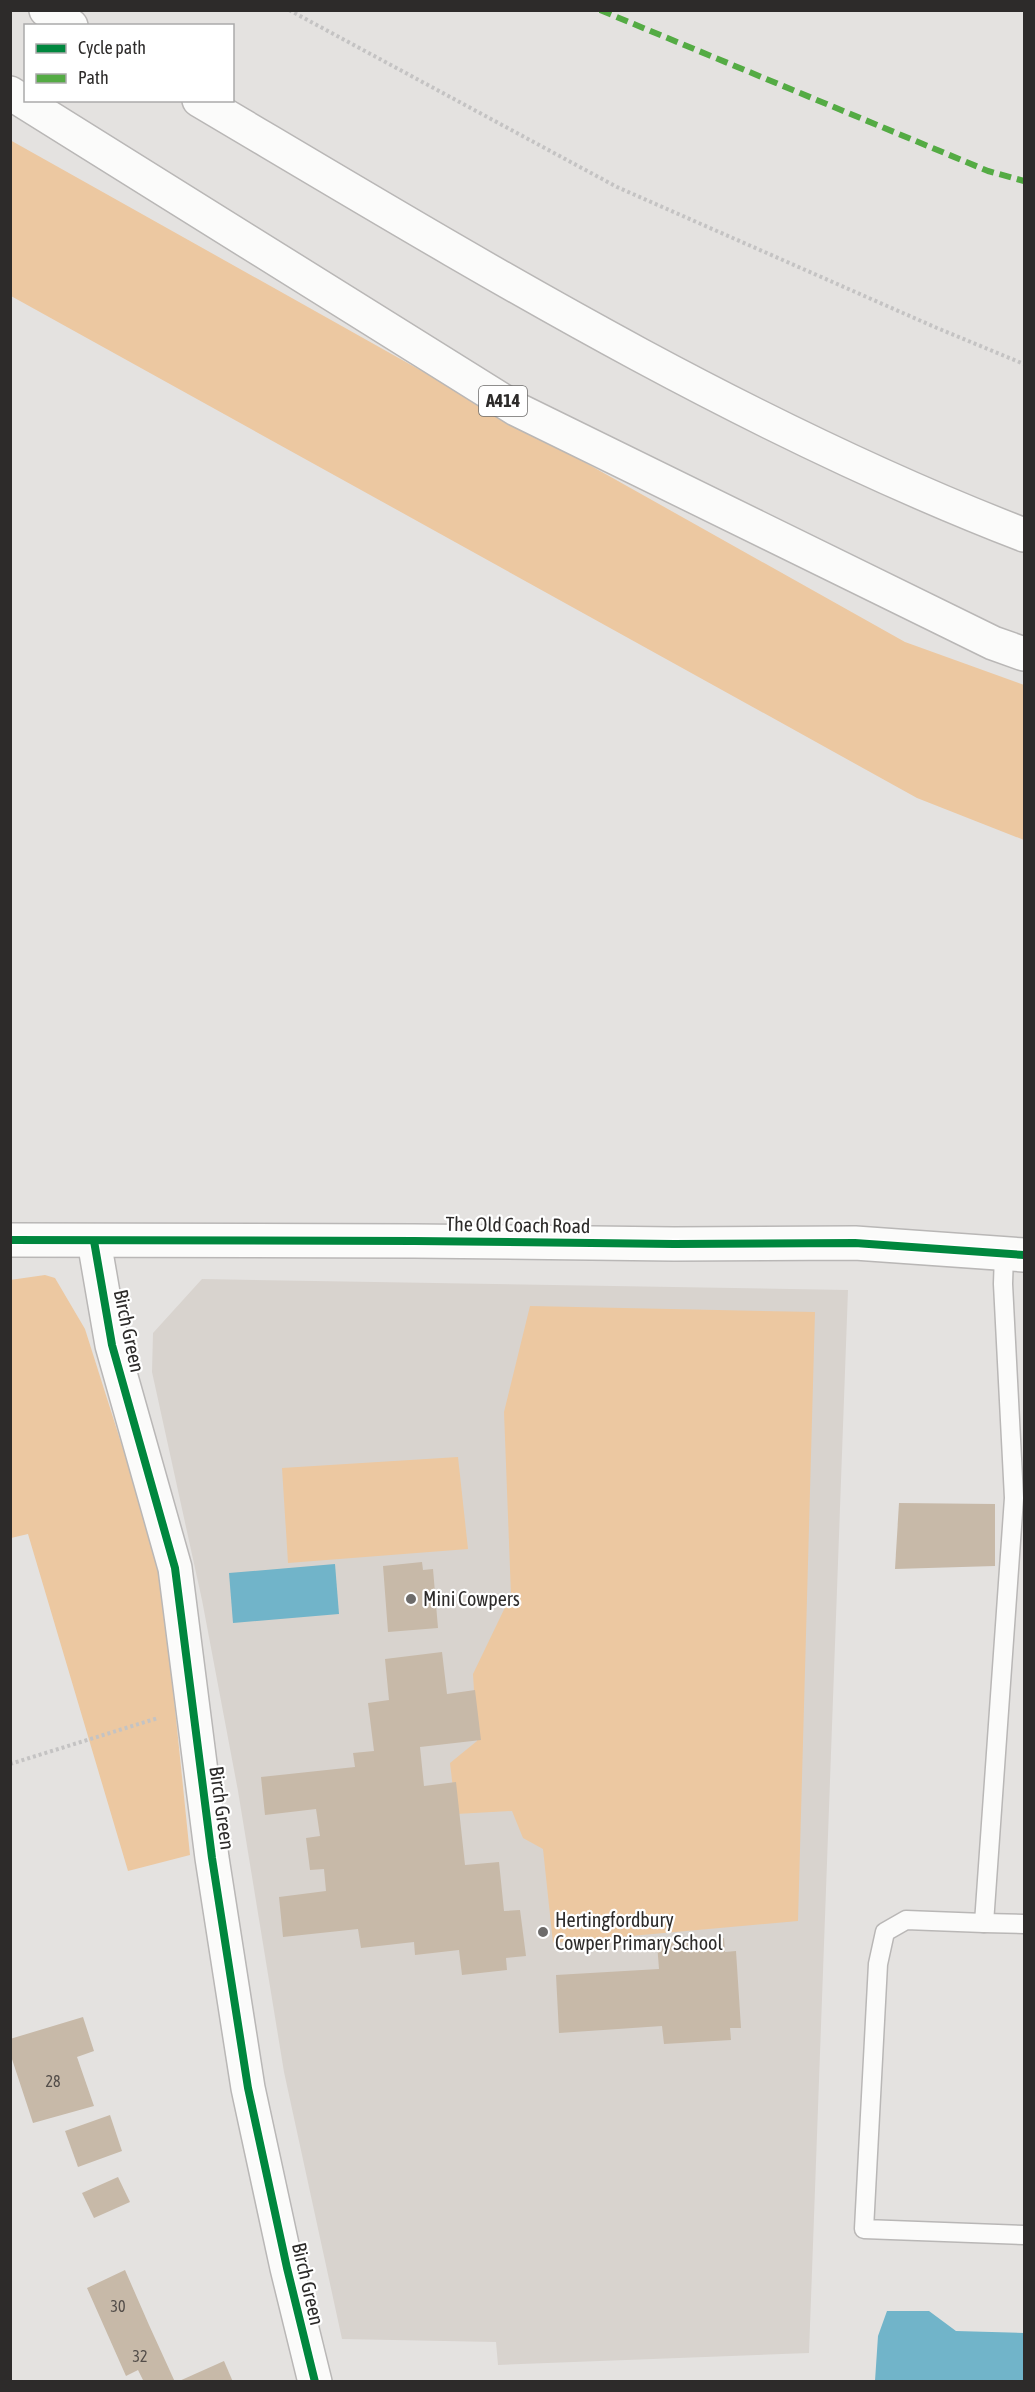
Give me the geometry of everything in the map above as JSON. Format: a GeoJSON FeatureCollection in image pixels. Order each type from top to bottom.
{"type":"FeatureCollection","features":[{"type":"Feature","properties":{"kind":"main road"},"geometry":{"type":"LineString","coordinates":[[46,10],[68,24]]}},
{"type":"Feature","properties":{"kind":"main road","name":"A414"},"geometry":{"type":"LineString","coordinates":[[10,93],[24,102]]}},
{"type":"Feature","properties":{"kind":"main road","name":"A414"},"geometry":{"type":"LineString","coordinates":[[24,102],[516,409],[983,638],[1024,654]]}},
{"type":"Feature","properties":{"kind":"main road"},"geometry":{"type":"LineString","coordinates":[[202,102],[387,212],[624,346],[814,444],[1024,535]]}},
{"type":"Feature","properties":{"kind":"main road","name":"The Old Coach Road"},"geometry":{"type":"LineString","coordinates":[[10,1240],[855,1243],[1014,1254]]}},
{"type":"Feature","properties":{"kind":"main road","name":"Birch Green"},"geometry":{"type":"LineString","coordinates":[[94,1241],[112,1346],[175,1568],[217,1891],[248,2088],[287,2268],[315,2382]]}},
{"type":"Feature","properties":{"kind":"lane"},"geometry":{"type":"LineString","coordinates":[[984,1923],[1019,1498],[1003,1284],[1014,1254]]}},
{"type":"Feature","properties":{"kind":"lane"},"geometry":{"type":"LineString","coordinates":[[1024,1924],[906,1920],[885,1932],[878,1964],[864,2229],[1024,2235]]}},
{"type":"Feature","properties":{"kind":"path"},"geometry":{"type":"LineString","coordinates":[[289,10],[616,187],[1024,364]]}},
{"type":"Feature","properties":{"kind":"path"},"geometry":{"type":"LineString","coordinates":[[10,1764],[193,1707]]}},
{"type":"Feature","properties":{"kind":"shaded area"},"geometry":{"type":"Polygon","coordinates":[[[10,140],[905,642],[1024,685],[1024,840],[917,798],[11,296],[10,140]]]}},
{"type":"Feature","properties":{"kind":"shaded area"},"geometry":{"type":"Polygon","coordinates":[[[45,1275],[55,1278],[85,1329],[156,1553],[165,1611],[190,1855],[128,1871],[28,1534],[11,1538],[10,1280],[45,1275]]]}},
{"type":"Feature","properties":{"kind":"shaded area","name":"Hertingfordbury Cowper Primary School"},"geometry":{"type":"Polygon","coordinates":[[[202,1279],[848,1290],[809,2353],[498,2365],[496,2342],[342,2339],[284,2072],[238,1791],[202,1600],[152,1372],[153,1333],[202,1279]]]}},
{"type":"Feature","properties":{"kind":"shaded area"},"geometry":{"type":"Polygon","coordinates":[[[530,1306],[815,1312],[798,1921],[553,1943],[543,1849],[523,1838],[512,1811],[456,1814],[450,1763],[477,1741],[473,1674],[511,1595],[504,1412],[530,1306]]]}},
{"type":"Feature","properties":{"kind":"shaded area"},"geometry":{"type":"Polygon","coordinates":[[[458,1457],[468,1549],[288,1563],[282,1468],[458,1457]]]}},
{"type":"Feature","properties":{"kind":"water"},"geometry":{"type":"Polygon","coordinates":[[[335,1564],[339,1614],[233,1623],[229,1573],[335,1564]]]}},
{"type":"Feature","properties":{"kind":"water"},"geometry":{"type":"Polygon","coordinates":[[[887,2311],[929,2311],[956,2331],[1024,2333],[1024,2381],[875,2381],[878,2336],[887,2311]]]}},
{"type":"Feature","properties":{"kind":"building"},"geometry":{"type":"Polygon","coordinates":[[[899,1503],[995,1504],[995,1566],[895,1569],[899,1503]]]}},
{"type":"Feature","properties":{"kind":"building","name":"Mini Cowpers"},"geometry":{"type":"Polygon","coordinates":[[[422,1562],[423,1570],[433,1569],[438,1628],[388,1632],[383,1566],[422,1562]]]}},
{"type":"Feature","properties":{"kind":"building"},"geometry":{"type":"Polygon","coordinates":[[[442,1652],[447,1694],[475,1690],[481,1740],[420,1747],[424,1786],[456,1782],[465,1865],[499,1862],[504,1911],[520,1910],[526,1956],[506,1958],[507,1970],[462,1975],[459,1950],[415,1955],[414,1942],[361,1948],[358,1929],[283,1937],[279,1897],[326,1891],[324,1869],[310,1870],[306,1838],[320,1836],[316,1809],[265,1815],[261,1777],[355,1767],[353,1753],[374,1751],[368,1703],[389,1700],[385,1659],[442,1652]]]}},
{"type":"Feature","properties":{"kind":"building"},"geometry":{"type":"Polygon","coordinates":[[[724,1938],[725,1952],[736,1951],[741,2028],[730,2028],[731,2040],[664,2044],[662,2026],[559,2033],[556,1975],[659,1969],[657,1943],[724,1938]]]}},
{"type":"Feature","properties":{"kind":"building"},"geometry":{"type":"Polygon","coordinates":[[[83,2017],[94,2051],[77,2057],[94,2106],[33,2123],[10,2053],[10,2039],[83,2017]]]}},
{"type":"Feature","properties":{"kind":"building"},"geometry":{"type":"Polygon","coordinates":[[[110,2115],[122,2151],[78,2167],[65,2131],[110,2115]]]}},
{"type":"Feature","properties":{"kind":"building"},"geometry":{"type":"Polygon","coordinates":[[[118,2177],[130,2202],[94,2218],[82,2193],[118,2177]]]}},
{"type":"Feature","properties":{"kind":"building"},"geometry":{"type":"Polygon","coordinates":[[[125,2270],[175,2382],[144,2382],[138,2370],[126,2376],[87,2288],[125,2270]]]}},
{"type":"Feature","properties":{"kind":"building"},"geometry":{"type":"Polygon","coordinates":[[[224,2361],[233,2382],[177,2382],[224,2361]]]}},
{"type":"Feature","properties":{"kind":"marked path"},"geometry":{"type":"LineString","coordinates":[[600,10],[988,171],[1024,181]]}},
{"type":"Feature","properties":{"kind":"cycle path"},"geometry":{"type":"LineString","coordinates":[[10,1240],[855,1243],[1024,1255]]}},
{"type":"Feature","properties":{"kind":"cycle path"},"geometry":{"type":"LineString","coordinates":[[94,1241],[112,1345],[175,1568],[212,1858],[248,2088],[287,2268],[315,2382]]}},
{"type":"Feature","properties":{"kind":"place","name":"Mini Cowpers"},"geometry":{"type":"Point","coordinates":[411,1599]}},
{"type":"Feature","properties":{"kind":"place","name":"Hertingfordbury Cowper Primary School"},"geometry":{"type":"Point","coordinates":[543,1932]}}]}
